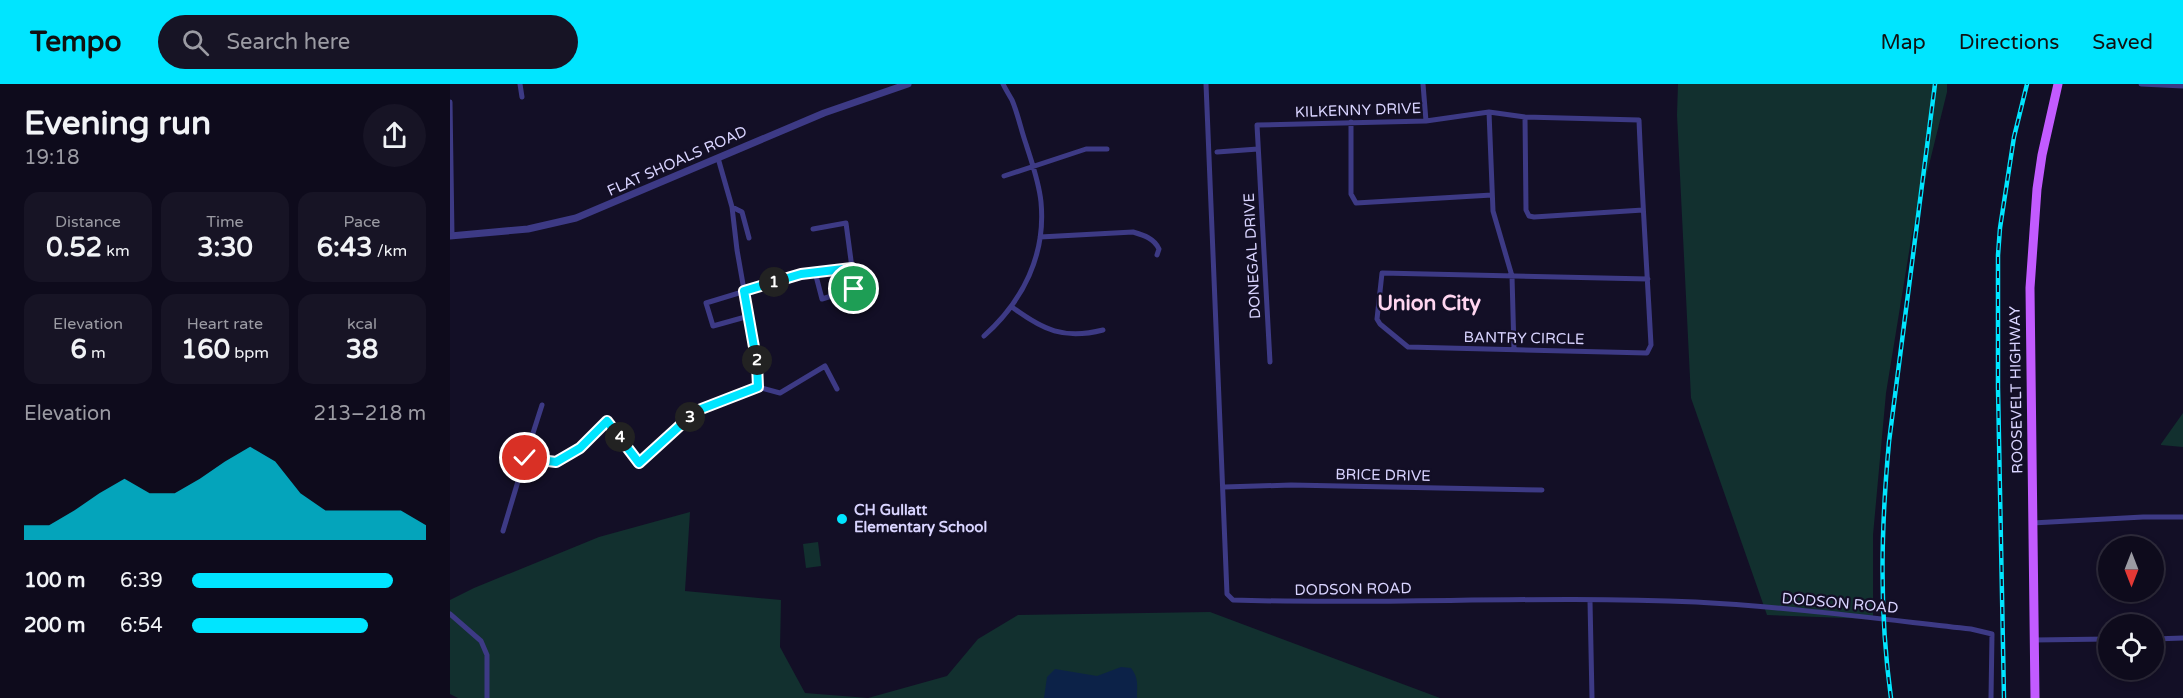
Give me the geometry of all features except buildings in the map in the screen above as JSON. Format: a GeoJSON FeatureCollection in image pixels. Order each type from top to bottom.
{"type":"FeatureCollection","features":[{"type":"Feature","properties":{"kind":"main road","name":"ROOSEVELT HIGHWAY"},"geometry":{"type":"LineString","coordinates":[[2035,698],[2031,263],[2034,213],[2042,154],[2058,84]]}},
{"type":"Feature","properties":{"kind":"street"},"geometry":{"type":"LineString","coordinates":[[520,84],[522,96]]}},
{"type":"Feature","properties":{"kind":"street","name":"FLAT SHOALS ROAD"},"geometry":{"type":"LineString","coordinates":[[451,236],[528,230],[568,221],[824,113],[908,84]]}},
{"type":"Feature","properties":{"kind":"street"},"geometry":{"type":"LineString","coordinates":[[984,336],[1012,307],[1032,271],[1040,237],[1041,201],[1033,166],[1012,100],[1003,84]]}},
{"type":"Feature","properties":{"kind":"street","name":"DODSON ROAD"},"geometry":{"type":"LineString","coordinates":[[1206,84],[1227,594],[1233,600],[1305,603],[1409,600],[1696,602],[1888,619],[1971,629],[1992,634],[1992,698]]}},
{"type":"Feature","properties":{"kind":"street"},"geometry":{"type":"LineString","coordinates":[[1423,84],[1426,121]]}},
{"type":"Feature","properties":{"kind":"street"},"geometry":{"type":"LineString","coordinates":[[2140,84],[2183,87]]}},
{"type":"Feature","properties":{"kind":"street"},"geometry":{"type":"LineString","coordinates":[[450,102],[451,236]]}},
{"type":"Feature","properties":{"kind":"street"},"geometry":{"type":"LineString","coordinates":[[1489,112],[1492,195],[1496,226],[1512,276],[1514,350]]}},
{"type":"Feature","properties":{"kind":"street","name":"KILKENNY DRIVE"},"geometry":{"type":"LineString","coordinates":[[1258,149],[1257,125],[1426,121],[1489,112],[1525,117],[1639,120],[1643,210]]}},
{"type":"Feature","properties":{"kind":"street"},"geometry":{"type":"LineString","coordinates":[[1525,117],[1526,210],[1529,216],[1643,210],[1648,279]]}},
{"type":"Feature","properties":{"kind":"street"},"geometry":{"type":"LineString","coordinates":[[1351,122],[1351,194],[1356,203],[1492,195]]}},
{"type":"Feature","properties":{"kind":"street"},"geometry":{"type":"LineString","coordinates":[[1004,176],[1086,149],[1107,149]]}},
{"type":"Feature","properties":{"kind":"street"},"geometry":{"type":"LineString","coordinates":[[1217,152],[1258,149]]}},
{"type":"Feature","properties":{"kind":"street","name":"DONEGAL DRIVE"},"geometry":{"type":"LineString","coordinates":[[1258,149],[1270,362]]}},
{"type":"Feature","properties":{"kind":"street"},"geometry":{"type":"LineString","coordinates":[[718,158],[732,207],[757,364],[758,387]]}},
{"type":"Feature","properties":{"kind":"street"},"geometry":{"type":"LineString","coordinates":[[732,207],[742,212],[749,238]]}},
{"type":"Feature","properties":{"kind":"street"},"geometry":{"type":"LineString","coordinates":[[813,229],[846,223],[854,289],[822,299],[815,272]]}},
{"type":"Feature","properties":{"kind":"street"},"geometry":{"type":"LineString","coordinates":[[1040,237],[1133,232],[1156,243],[1159,249],[1157,255]]}},
{"type":"Feature","properties":{"kind":"street"},"geometry":{"type":"LineString","coordinates":[[748,316],[713,326],[706,303],[801,274],[852,268]]}},
{"type":"Feature","properties":{"kind":"street","name":"BANTRY CIRCLE"},"geometry":{"type":"LineString","coordinates":[[1382,273],[1512,276],[1648,279],[1651,345],[1647,352],[1408,347],[1377,319],[1382,273]]}},
{"type":"Feature","properties":{"kind":"street"},"geometry":{"type":"LineString","coordinates":[[1012,307],[1035,323],[1056,332],[1080,335],[1103,330]]}},
{"type":"Feature","properties":{"kind":"street"},"geometry":{"type":"LineString","coordinates":[[525,458],[556,462],[580,448],[607,421],[639,463],[696,411],[758,387],[780,393],[825,366],[837,389]]}},
{"type":"Feature","properties":{"kind":"street"},"geometry":{"type":"LineString","coordinates":[[503,531],[542,405]]}},
{"type":"Feature","properties":{"kind":"street","name":"BRICE DRIVE"},"geometry":{"type":"LineString","coordinates":[[1224,487],[1291,485],[1542,490]]}},
{"type":"Feature","properties":{"kind":"street"},"geometry":{"type":"LineString","coordinates":[[2032,523],[2183,517]]}},
{"type":"Feature","properties":{"kind":"street"},"geometry":{"type":"LineString","coordinates":[[1590,601],[1592,698]]}},
{"type":"Feature","properties":{"kind":"street"},"geometry":{"type":"LineString","coordinates":[[450,614],[481,641],[487,655],[487,698]]}},
{"type":"Feature","properties":{"kind":"street"},"geometry":{"type":"LineString","coordinates":[[2164,639],[2183,638]]}},
{"type":"Feature","properties":{"kind":"street"},"geometry":{"type":"LineString","coordinates":[[2034,640],[2098,639]]}},
{"type":"Feature","properties":{"kind":"green space"},"geometry":{"type":"Polygon","coordinates":[[[1678,84],[1947,84],[1947,92],[1912,234],[1886,393],[1873,535],[1873,619],[1767,615],[1691,398],[1677,115],[1678,84]]]}},
{"type":"Feature","properties":{"kind":"green space"},"geometry":{"type":"Polygon","coordinates":[[[2183,413],[2183,447],[2161,445],[2161,444],[2183,413]]]}},
{"type":"Feature","properties":{"kind":"green space"},"geometry":{"type":"Polygon","coordinates":[[[690,512],[685,591],[781,600],[780,647],[805,693],[868,698],[458,698],[450,694],[450,600],[599,537],[690,512]]]}},
{"type":"Feature","properties":{"kind":"green space"},"geometry":{"type":"Polygon","coordinates":[[[818,542],[821,566],[806,568],[803,544],[818,542]]]}},
{"type":"Feature","properties":{"kind":"green space"},"geometry":{"type":"Polygon","coordinates":[[[1210,612],[1440,698],[868,698],[947,676],[978,639],[1018,615],[1210,612]]]}},
{"type":"Feature","properties":{"kind":"water"},"geometry":{"type":"Polygon","coordinates":[[[1121,667],[1131,668],[1134,672],[1137,682],[1137,698],[1044,698],[1047,677],[1055,669],[1097,676],[1121,667]]]}},
{"type":"Feature","properties":{"kind":"railway"},"geometry":{"type":"LineString","coordinates":[[1891,698],[1884,634],[1882,570],[1886,474],[1935,84]]}},
{"type":"Feature","properties":{"kind":"railway"},"geometry":{"type":"LineString","coordinates":[[2004,698],[1998,388],[1998,255],[2014,137],[2027,84]]}},
{"type":"Feature","properties":{"kind":"place","name":"CH Gullatt Elementary School"},"geometry":{"type":"Point","coordinates":[842,519]}},
{"type":"Feature","properties":{"kind":"district","name":"Union City"},"geometry":{"type":"Point","coordinates":[1429,303]}},
{"type":"Feature","properties":{"kind":"route"},"geometry":{"type":"LineString","coordinates":[[525,458],[556,462],[580,448],[607,421],[639,463],[696,411],[758,387],[757,364],[744,291],[801,274],[852,268],[854,289]]}}]}
